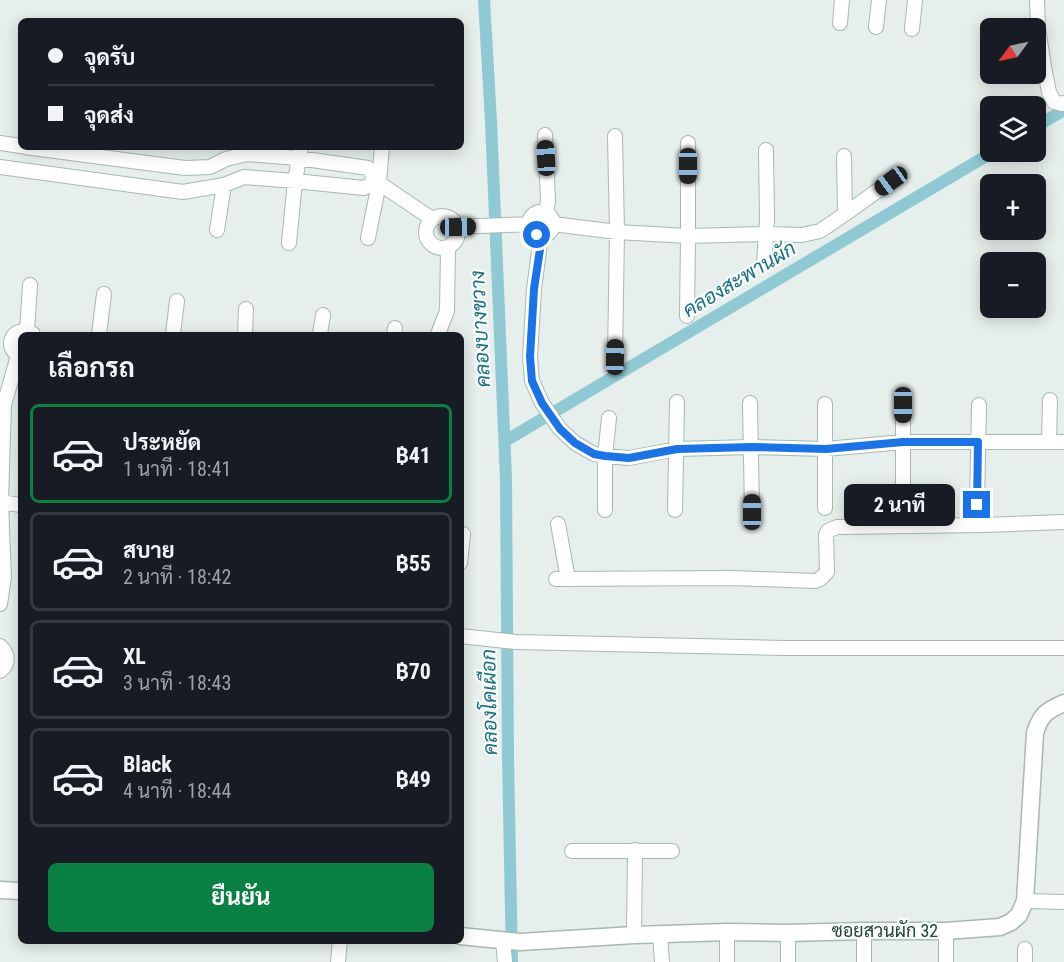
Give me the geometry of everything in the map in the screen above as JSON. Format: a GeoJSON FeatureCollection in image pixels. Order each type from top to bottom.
{"type":"FeatureCollection","features":[{"type":"Feature","properties":{"kind":"street"},"geometry":{"type":"LineString","coordinates":[[840,23],[842,0]]}},
{"type":"Feature","properties":{"kind":"street"},"geometry":{"type":"LineString","coordinates":[[876,27],[879,0]]}},
{"type":"Feature","properties":{"kind":"street"},"geometry":{"type":"LineString","coordinates":[[912,29],[915,0]]}},
{"type":"Feature","properties":{"kind":"street"},"geometry":{"type":"LineString","coordinates":[[1037,0],[1038,28],[1049,92],[1054,102],[1064,103]]}},
{"type":"Feature","properties":{"kind":"street"},"geometry":{"type":"LineString","coordinates":[[545,135],[548,201],[549,219],[550,232],[542,236],[533,233],[530,224],[530,220],[537,213],[549,219],[617,232],[688,236],[802,235],[819,231],[891,181]]}},
{"type":"Feature","properties":{"kind":"street"},"geometry":{"type":"LineString","coordinates":[[615,136],[617,232],[615,357]]}},
{"type":"Feature","properties":{"kind":"street"},"geometry":{"type":"LineString","coordinates":[[687,316],[688,142]]}},
{"type":"Feature","properties":{"kind":"street"},"geometry":{"type":"LineString","coordinates":[[0,143],[18,146]]}},
{"type":"Feature","properties":{"kind":"street"},"geometry":{"type":"LineString","coordinates":[[28,150],[33,172]]}},
{"type":"Feature","properties":{"kind":"street"},"geometry":{"type":"LineString","coordinates":[[50,150],[186,168],[210,166],[228,153],[300,152],[368,168],[377,182],[432,219]]}},
{"type":"Feature","properties":{"kind":"street"},"geometry":{"type":"LineString","coordinates":[[368,238],[382,150]]}},
{"type":"Feature","properties":{"kind":"street"},"geometry":{"type":"LineString","coordinates":[[764,263],[767,219],[766,150]]}},
{"type":"Feature","properties":{"kind":"street"},"geometry":{"type":"LineString","coordinates":[[289,243],[300,152]]}},
{"type":"Feature","properties":{"kind":"street"},"geometry":{"type":"LineString","coordinates":[[844,156],[845,214]]}},
{"type":"Feature","properties":{"kind":"street"},"geometry":{"type":"LineString","coordinates":[[0,167],[183,192],[224,185],[244,177],[364,189],[377,182]]}},
{"type":"Feature","properties":{"kind":"street"},"geometry":{"type":"LineString","coordinates":[[217,230],[224,185]]}},
{"type":"Feature","properties":{"kind":"street"},"geometry":{"type":"LineString","coordinates":[[447,216],[452,218],[458,227],[456,242],[442,249],[432,245],[428,240],[426,229],[432,219],[447,216]]}},
{"type":"Feature","properties":{"kind":"street"},"geometry":{"type":"LineString","coordinates":[[458,227],[530,224]]}},
{"type":"Feature","properties":{"kind":"street"},"geometry":{"type":"LineString","coordinates":[[542,236],[534,289],[530,357],[532,381],[542,403],[560,429],[575,443],[594,454],[629,458],[677,449],[752,447],[826,449],[903,442],[1064,442]]}},
{"type":"Feature","properties":{"kind":"street"},"geometry":{"type":"LineString","coordinates":[[439,332],[447,311],[448,248]]}},
{"type":"Feature","properties":{"kind":"street"},"geometry":{"type":"LineString","coordinates":[[30,285],[30,332]]}},
{"type":"Feature","properties":{"kind":"street"},"geometry":{"type":"LineString","coordinates":[[99,332],[104,294]]}},
{"type":"Feature","properties":{"kind":"street"},"geometry":{"type":"LineString","coordinates":[[173,332],[177,301]]}},
{"type":"Feature","properties":{"kind":"street"},"geometry":{"type":"LineString","coordinates":[[245,332],[246,309]]}},
{"type":"Feature","properties":{"kind":"street"},"geometry":{"type":"LineString","coordinates":[[320,332],[323,315]]}},
{"type":"Feature","properties":{"kind":"street"},"geometry":{"type":"LineString","coordinates":[[0,604],[4,577],[1,502],[4,405],[12,352],[11,340],[18,333]]}},
{"type":"Feature","properties":{"kind":"street"},"geometry":{"type":"LineString","coordinates":[[1049,442],[1050,400]]}},
{"type":"Feature","properties":{"kind":"street"},"geometry":{"type":"LineString","coordinates":[[675,510],[677,402]]}},
{"type":"Feature","properties":{"kind":"street"},"geometry":{"type":"LineString","coordinates":[[750,403],[752,512]]}},
{"type":"Feature","properties":{"kind":"street"},"geometry":{"type":"LineString","coordinates":[[825,404],[825,508]]}},
{"type":"Feature","properties":{"kind":"street"},"geometry":{"type":"LineString","coordinates":[[903,405],[903,504]]}},
{"type":"Feature","properties":{"kind":"street"},"geometry":{"type":"LineString","coordinates":[[977,505],[979,405]]}},
{"type":"Feature","properties":{"kind":"street"},"geometry":{"type":"LineString","coordinates":[[605,510],[605,456],[609,417]]}},
{"type":"Feature","properties":{"kind":"street"},"geometry":{"type":"LineString","coordinates":[[1,502],[18,505]]}},
{"type":"Feature","properties":{"kind":"street"},"geometry":{"type":"LineString","coordinates":[[558,524],[562,579],[815,580],[820,579],[827,572],[826,535],[828,531],[837,527],[972,526],[1064,522]]}},
{"type":"Feature","properties":{"kind":"street"},"geometry":{"type":"LineString","coordinates":[[464,636],[516,642],[785,648],[1064,648]]}},
{"type":"Feature","properties":{"kind":"street"},"geometry":{"type":"LineString","coordinates":[[0,646],[6,652],[9,666]]}},
{"type":"Feature","properties":{"kind":"street"},"geometry":{"type":"LineString","coordinates":[[1064,703],[1042,715],[1035,733],[1025,902],[1064,902]]}},
{"type":"Feature","properties":{"kind":"street"},"geometry":{"type":"LineString","coordinates":[[634,935],[635,850]]}},
{"type":"Feature","properties":{"kind":"street"},"geometry":{"type":"LineString","coordinates":[[572,851],[672,851]]}},
{"type":"Feature","properties":{"kind":"street"},"geometry":{"type":"LineString","coordinates":[[0,890],[18,891]]}},
{"type":"Feature","properties":{"kind":"street","name":"ซอยสวนผัก 32"},"geometry":{"type":"LineString","coordinates":[[464,936],[510,942],[727,932],[946,931],[1000,927],[1019,915],[1025,902]]}},
{"type":"Feature","properties":{"kind":"street"},"geometry":{"type":"LineString","coordinates":[[864,930],[864,962]]}},
{"type":"Feature","properties":{"kind":"street"},"geometry":{"type":"LineString","coordinates":[[946,931],[946,962]]}},
{"type":"Feature","properties":{"kind":"street"},"geometry":{"type":"LineString","coordinates":[[727,932],[727,962]]}},
{"type":"Feature","properties":{"kind":"street"},"geometry":{"type":"LineString","coordinates":[[788,933],[788,962]]}},
{"type":"Feature","properties":{"kind":"street"},"geometry":{"type":"LineString","coordinates":[[660,934],[662,962]]}},
{"type":"Feature","properties":{"kind":"street"},"geometry":{"type":"LineString","coordinates":[[505,962],[510,942]]}},
{"type":"Feature","properties":{"kind":"street"},"geometry":{"type":"LineString","coordinates":[[338,962],[340,944]]}},
{"type":"Feature","properties":{"kind":"waterway","name":"คลองโคเผือก"},"geometry":{"type":"LineString","coordinates":[[484,0],[506,479],[512,962]]}},
{"type":"Feature","properties":{"kind":"waterway","name":"คลองสะพานผัก"},"geometry":{"type":"LineString","coordinates":[[1046,121],[1064,110]]}},
{"type":"Feature","properties":{"kind":"waterway","name":"คลองสะพานผัก"},"geometry":{"type":"LineString","coordinates":[[505,441],[980,160]]}},
{"type":"Feature","properties":{"kind":"route"},"geometry":{"type":"LineString","coordinates":[[537,235],[542,236],[534,289],[530,357],[532,381],[542,403],[560,429],[575,443],[594,454],[629,458],[677,449],[752,447],[826,449],[903,442],[978,442],[977,505]]}},
{"type":"Feature","properties":{"kind":"water label","name":"คลองบางขวาง"},"geometry":{"type":"Point","coordinates":[480,329]}}]}
